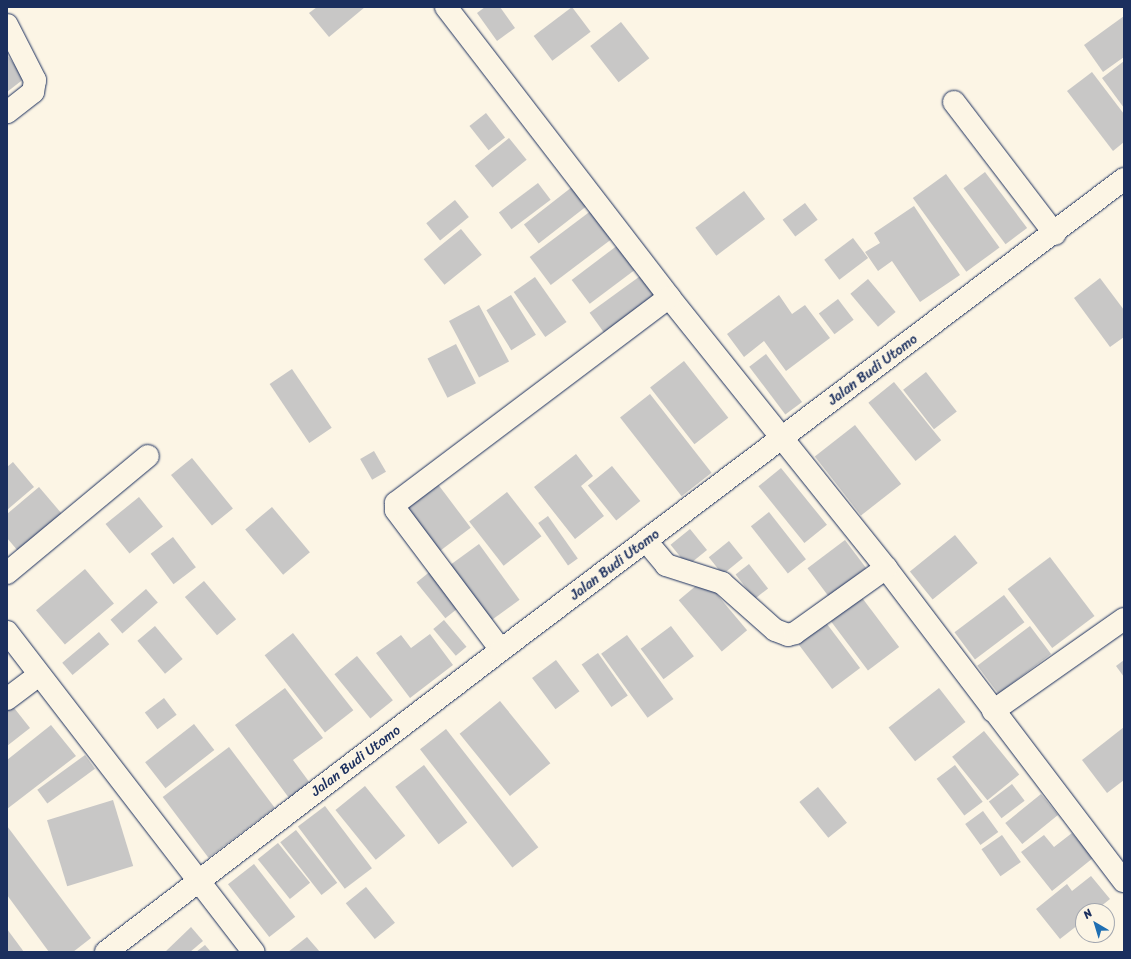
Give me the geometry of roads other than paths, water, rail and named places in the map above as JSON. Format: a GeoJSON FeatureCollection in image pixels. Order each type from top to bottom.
{"type":"FeatureCollection","features":[{"type":"Feature","properties":{"kind":"street"},"geometry":{"type":"LineString","coordinates":[[446,7],[669,297],[784,437],[886,568],[993,711],[1124,881]]}},
{"type":"Feature","properties":{"kind":"street"},"geometry":{"type":"LineString","coordinates":[[7,25],[35,80],[35,87],[27,97],[7,112]]}},
{"type":"Feature","properties":{"kind":"street"},"geometry":{"type":"LineString","coordinates":[[954,102],[1055,234]]}},
{"type":"Feature","properties":{"kind":"street","name":"Jalan Budi Utomo"},"geometry":{"type":"LineString","coordinates":[[106,952],[501,650],[647,542],[784,437],[1055,234],[1124,179]]}},
{"type":"Feature","properties":{"kind":"street"},"geometry":{"type":"LineString","coordinates":[[501,650],[396,510],[396,503],[669,297]]}},
{"type":"Feature","properties":{"kind":"street"},"geometry":{"type":"LineString","coordinates":[[7,573],[148,456]]}},
{"type":"Feature","properties":{"kind":"street"},"geometry":{"type":"LineString","coordinates":[[647,542],[666,565],[722,583],[775,630],[788,635],[795,633],[886,568]]}},
{"type":"Feature","properties":{"kind":"street"},"geometry":{"type":"LineString","coordinates":[[993,711],[1124,619]]}},
{"type":"Feature","properties":{"kind":"street"},"geometry":{"type":"LineString","coordinates":[[7,632],[197,882],[253,952]]}},
{"type":"Feature","properties":{"kind":"street"},"geometry":{"type":"LineString","coordinates":[[7,699],[39,675]]}}]}
